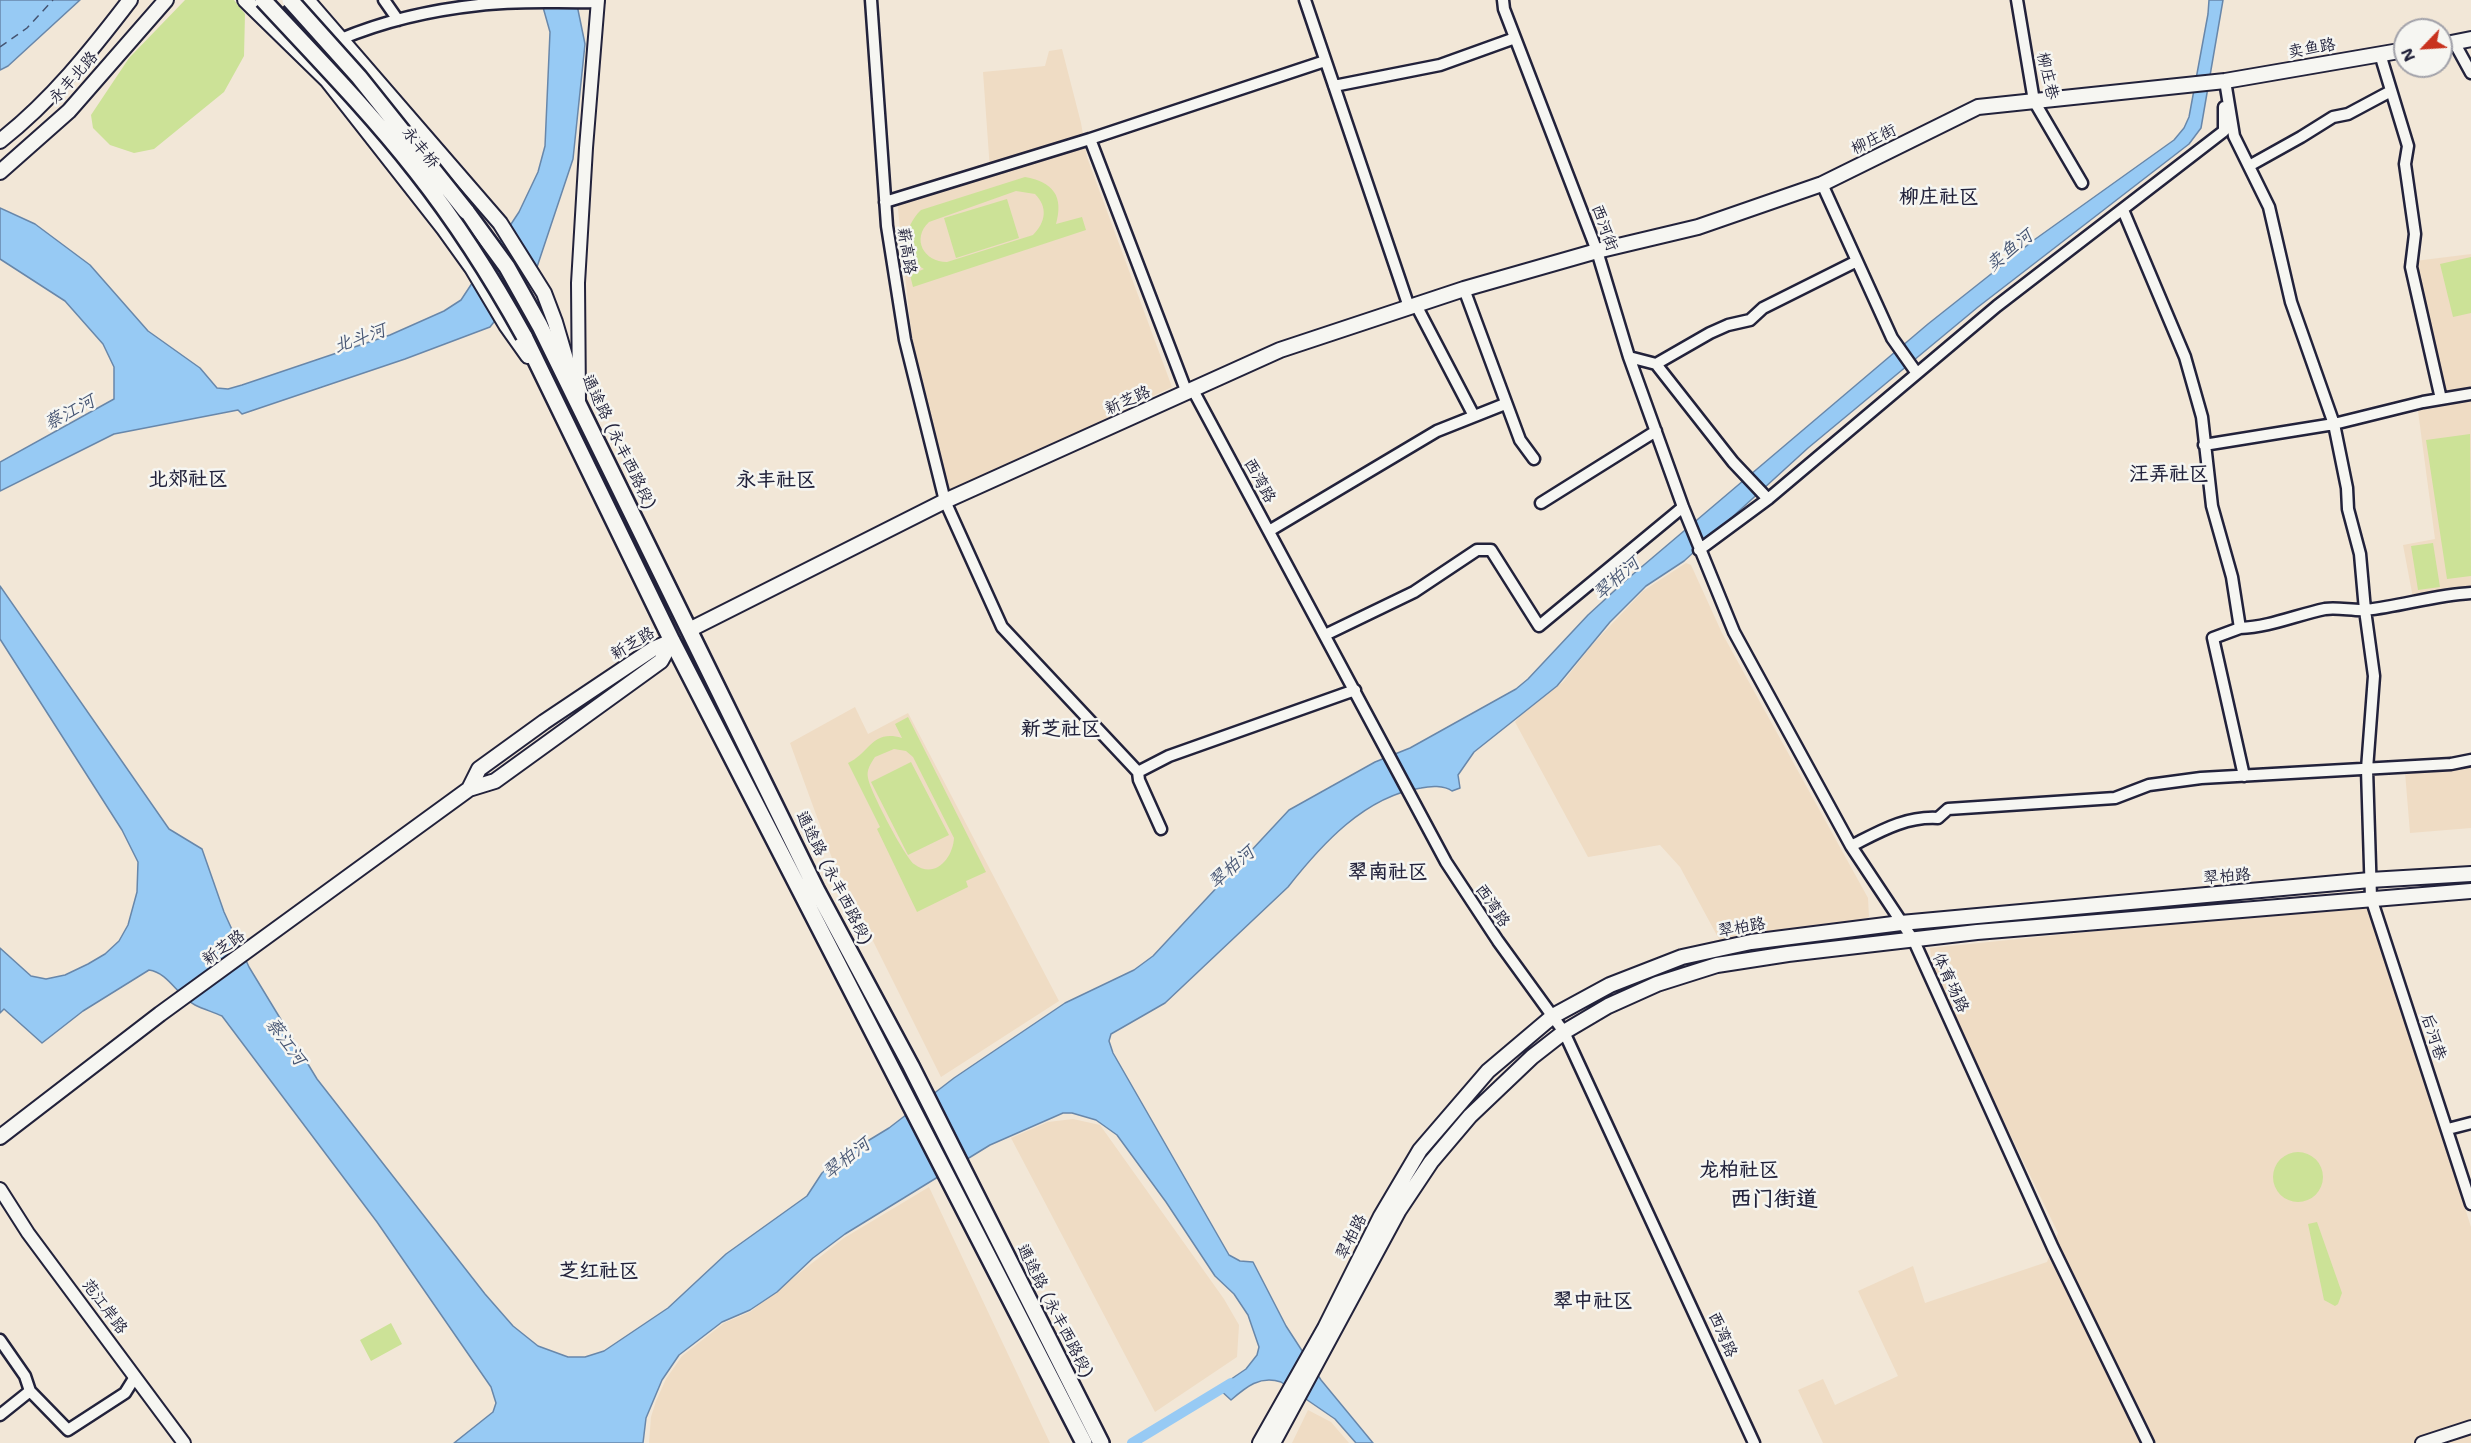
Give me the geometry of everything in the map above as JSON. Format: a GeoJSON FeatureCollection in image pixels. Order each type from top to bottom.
{"type":"FeatureCollection","features":[{"type":"Feature","properties":{"kind":"main road","name":"永丰北路"},"geometry":{"type":"LineString","coordinates":[[0,141],[23,123],[54,92],[94,47],[130,0]]}},
{"type":"Feature","properties":{"kind":"main road","name":"永丰北路"},"geometry":{"type":"LineString","coordinates":[[0,172],[69,111],[166,0]]}},
{"type":"Feature","properties":{"kind":"main road"},"geometry":{"type":"LineString","coordinates":[[245,0],[327,80],[472,268],[506,325],[538,369]]}},
{"type":"Feature","properties":{"kind":"main road","name":"永丰桥"},"geometry":{"type":"LineString","coordinates":[[263,0],[369,114],[416,171],[487,273],[524,336]]}},
{"type":"Feature","properties":{"kind":"main road","name":"永丰桥"},"geometry":{"type":"LineString","coordinates":[[290,0],[400,126],[466,211],[507,267],[540,326]]}},
{"type":"Feature","properties":{"kind":"main road"},"geometry":{"type":"LineString","coordinates":[[308,0],[500,223],[544,293],[579,402]]}},
{"type":"Feature","properties":{"kind":"main road"},"geometry":{"type":"LineString","coordinates":[[2453,43],[2471,39]]}},
{"type":"Feature","properties":{"kind":"main road","name":"卖鱼路"},"geometry":{"type":"LineString","coordinates":[[2169,87],[2225,81],[2393,52]]}},
{"type":"Feature","properties":{"kind":"main road","name":"柳庄街"},"geometry":{"type":"LineString","coordinates":[[1597,251],[1698,227],[1822,184],[1978,107],[2169,87]]}},
{"type":"Feature","properties":{"kind":"main road","name":"新芝路"},"geometry":{"type":"LineString","coordinates":[[691,629],[945,501],[1280,350],[1464,289],[1597,251]]}},
{"type":"Feature","properties":{"kind":"main road","name":"通途路 (永丰西路段)"},"geometry":{"type":"LineString","coordinates":[[540,326],[691,629],[816,889],[911,1066],[1094,1441]]}},
{"type":"Feature","properties":{"kind":"main road","name":"通途路 (永丰西路段)"},"geometry":{"type":"LineString","coordinates":[[524,336],[538,369],[672,641],[946,1174],[1094,1441]]}},
{"type":"Feature","properties":{"kind":"main road","name":"新芝路"},"geometry":{"type":"LineString","coordinates":[[469,789],[479,769],[653,649],[672,641]]}},
{"type":"Feature","properties":{"kind":"main road","name":"新芝路"},"geometry":{"type":"LineString","coordinates":[[0,1137],[160,1014],[469,789],[495,781],[661,662],[672,641]]}},
{"type":"Feature","properties":{"kind":"main road","name":"翠柏路"},"geometry":{"type":"LineString","coordinates":[[1328,1333],[1381,1216],[1420,1150],[1488,1071],[1553,1016],[1610,985],[1682,957],[1751,942],[1901,922],[2370,880],[2471,874]]}},
{"type":"Feature","properties":{"kind":"main road","name":"翠柏路"},"geometry":{"type":"LineString","coordinates":[[1260,1443],[1287,1407],[1399,1210],[1431,1162],[1495,1090],[1564,1032],[1608,1006],[1657,984],[1718,966],[1788,954],[1977,932],[2471,891]]}},
{"type":"Feature","properties":{"kind":"main road","name":"翠柏路"},"geometry":{"type":"LineString","coordinates":[[1274,1443],[1287,1407]]}},
{"type":"Feature","properties":{"kind":"street"},"geometry":{"type":"LineString","coordinates":[[384,0],[398,20]]}},
{"type":"Feature","properties":{"kind":"street","name":"薪高路"},"geometry":{"type":"LineString","coordinates":[[871,0],[887,226],[905,340],[945,501],[1002,627],[1138,772]]}},
{"type":"Feature","properties":{"kind":"street"},"geometry":{"type":"LineString","coordinates":[[1305,0],[1412,306],[1474,416]]}},
{"type":"Feature","properties":{"kind":"street","name":"西河街"},"geometry":{"type":"LineString","coordinates":[[1503,0],[1515,39],[1597,251],[1629,357],[1683,507]]}},
{"type":"Feature","properties":{"kind":"street","name":"柳庄巷"},"geometry":{"type":"LineString","coordinates":[[2018,0],[2034,101],[2082,183]]}},
{"type":"Feature","properties":{"kind":"street"},"geometry":{"type":"LineString","coordinates":[[341,39],[365,29],[398,20],[480,5],[598,1],[578,283],[579,402]]}},
{"type":"Feature","properties":{"kind":"street"},"geometry":{"type":"LineString","coordinates":[[1334,86],[1440,65],[1515,39]]}},
{"type":"Feature","properties":{"kind":"street"},"geometry":{"type":"LineString","coordinates":[[2453,51],[2471,73]]}},
{"type":"Feature","properties":{"kind":"street"},"geometry":{"type":"LineString","coordinates":[[2380,54],[2408,146],[2405,164],[2415,234],[2411,267],[2441,399]]}},
{"type":"Feature","properties":{"kind":"street"},"geometry":{"type":"LineString","coordinates":[[885,202],[1090,139],[1325,61]]}},
{"type":"Feature","properties":{"kind":"street"},"geometry":{"type":"LineString","coordinates":[[1699,550],[1768,499],[1915,370],[2224,131],[2225,81]]}},
{"type":"Feature","properties":{"kind":"street","name":"后河巷"},"geometry":{"type":"LineString","coordinates":[[2225,81],[2234,136],[2269,207],[2291,302],[2334,424],[2347,488],[2348,509],[2360,554],[2374,676],[2367,769],[2371,898],[2471,1204]]}},
{"type":"Feature","properties":{"kind":"street"},"geometry":{"type":"LineString","coordinates":[[2249,166],[2301,138],[2332,117],[2348,114],[2391,91]]}},
{"type":"Feature","properties":{"kind":"street","name":"西湾路"},"geometry":{"type":"LineString","coordinates":[[1090,139],[1190,391],[1325,634],[1408,794],[1473,905],[1564,1032],[1754,1443]]}},
{"type":"Feature","properties":{"kind":"street"},"geometry":{"type":"LineString","coordinates":[[1822,184],[1892,338],[1915,370]]}},
{"type":"Feature","properties":{"kind":"street"},"geometry":{"type":"LineString","coordinates":[[2123,210],[2185,357],[2202,417],[2212,506],[2232,577],[2240,628]]}},
{"type":"Feature","properties":{"kind":"street"},"geometry":{"type":"LineString","coordinates":[[1656,364],[1710,333],[1728,325],[1750,320],[1763,308],[1857,261]]}},
{"type":"Feature","properties":{"kind":"street"},"geometry":{"type":"LineString","coordinates":[[1464,289],[1505,404],[1520,440],[1534,459]]}},
{"type":"Feature","properties":{"kind":"street"},"geometry":{"type":"LineString","coordinates":[[1629,357],[1656,364],[1733,462],[1768,499]]}},
{"type":"Feature","properties":{"kind":"street"},"geometry":{"type":"LineString","coordinates":[[2204,445],[2334,424],[2471,394]]}},
{"type":"Feature","properties":{"kind":"street"},"geometry":{"type":"LineString","coordinates":[[1269,531],[1437,431],[1505,404]]}},
{"type":"Feature","properties":{"kind":"street"},"geometry":{"type":"LineString","coordinates":[[1541,503],[1656,431]]}},
{"type":"Feature","properties":{"kind":"street"},"geometry":{"type":"LineString","coordinates":[[1325,634],[1414,592],[1477,550],[1491,550],[1539,626],[1683,507]]}},
{"type":"Feature","properties":{"kind":"street","name":"体育场路"},"geometry":{"type":"LineString","coordinates":[[1683,507],[1734,632],[1851,846],[1914,941],[2053,1248],[2148,1443]]}},
{"type":"Feature","properties":{"kind":"street"},"geometry":{"type":"LineString","coordinates":[[2244,776],[2213,638],[2240,628],[2270,625],[2298,615],[2329,609],[2365,610],[2414,600],[2471,593]]}},
{"type":"Feature","properties":{"kind":"street"},"geometry":{"type":"LineString","coordinates":[[1161,829],[1139,780],[1138,772],[1169,756],[1355,690]]}},
{"type":"Feature","properties":{"kind":"street"},"geometry":{"type":"LineString","coordinates":[[1851,846],[1895,824],[1920,817],[1938,818],[1948,809],[2115,798],[2149,785],[2200,778],[2451,764],[2471,760]]}},
{"type":"Feature","properties":{"kind":"street"},"geometry":{"type":"LineString","coordinates":[[2448,1129],[2471,1123]]}},
{"type":"Feature","properties":{"kind":"street","name":"范江岸路"},"geometry":{"type":"LineString","coordinates":[[0,1189],[28,1233],[184,1443]]}},
{"type":"Feature","properties":{"kind":"street"},"geometry":{"type":"LineString","coordinates":[[0,1340],[25,1376],[30,1391],[68,1430],[125,1393],[135,1377]]}},
{"type":"Feature","properties":{"kind":"street"},"geometry":{"type":"LineString","coordinates":[[0,1415],[30,1391]]}},
{"type":"Feature","properties":{"kind":"street"},"geometry":{"type":"LineString","coordinates":[[2422,1443],[2471,1427]]}},
{"type":"Feature","properties":{"kind":"shaded area"},"geometry":{"type":"Polygon","coordinates":[[[1062,49],[1081,123],[1087,157],[1172,387],[950,493],[912,340],[897,200],[990,170],[983,72],[1045,66],[1049,51],[1062,49]]]}},
{"type":"Feature","properties":{"kind":"shaded area"},"geometry":{"type":"Polygon","coordinates":[[[2471,254],[2471,392],[2443,396],[2413,268],[2415,261],[2471,254]]]}},
{"type":"Feature","properties":{"kind":"shaded area"},"geometry":{"type":"Polygon","coordinates":[[[2471,401],[2471,589],[2413,598],[2403,545],[2435,539],[2418,411],[2471,401]]]}},
{"type":"Feature","properties":{"kind":"shaded area"},"geometry":{"type":"Polygon","coordinates":[[[1686,563],[1691,565],[1722,633],[1868,898],[1869,917],[1860,923],[1720,941],[1680,867],[1660,845],[1588,857],[1515,722],[1563,682],[1592,645],[1643,591],[1686,563]]]}},
{"type":"Feature","properties":{"kind":"shaded area"},"geometry":{"type":"Polygon","coordinates":[[[855,707],[868,734],[908,713],[1059,1001],[941,1077],[833,861],[790,743],[855,707]]]}},
{"type":"Feature","properties":{"kind":"shaded area"},"geometry":{"type":"Polygon","coordinates":[[[2471,766],[2471,828],[2410,833],[2405,772],[2471,766]]]}},
{"type":"Feature","properties":{"kind":"shaded area"},"geometry":{"type":"Polygon","coordinates":[[[2361,904],[2373,916],[2471,1227],[2471,1443],[1823,1443],[1798,1390],[1823,1379],[1835,1405],[1898,1376],[1858,1291],[1913,1266],[1925,1303],[2047,1262],[2058,1233],[1977,1066],[1932,966],[1930,948],[2361,904]]]}},
{"type":"Feature","properties":{"kind":"shaded area"},"geometry":{"type":"Polygon","coordinates":[[[1073,1119],[1100,1125],[1224,1299],[1239,1325],[1237,1357],[1155,1412],[1011,1138],[1048,1122],[1073,1119]]]}},
{"type":"Feature","properties":{"kind":"shaded area"},"geometry":{"type":"Polygon","coordinates":[[[929,1187],[1050,1443],[649,1443],[651,1417],[656,1401],[666,1379],[682,1356],[724,1323],[750,1312],[844,1238],[929,1187]]]}},
{"type":"Feature","properties":{"kind":"shaded area"},"geometry":{"type":"Polygon","coordinates":[[[1308,1410],[1331,1422],[1349,1443],[1292,1443],[1308,1410]]]}},
{"type":"Feature","properties":{"kind":"green space"},"geometry":{"type":"Polygon","coordinates":[[[185,0],[234,0],[245,14],[244,56],[224,92],[154,149],[134,153],[110,145],[93,128],[91,115],[129,58],[185,0]]]}},
{"type":"Feature","properties":{"kind":"green space"},"geometry":{"type":"Polygon","coordinates":[[[1025,177],[1043,183],[1054,192],[1058,206],[1056,224],[1082,217],[1086,230],[913,287],[910,275],[924,269],[911,257],[907,241],[910,225],[921,210],[1025,177]],[[1016,191],[929,222],[921,235],[926,254],[939,261],[947,262],[1033,235],[1041,225],[1044,214],[1042,204],[1035,194],[1016,191]]]}},
{"type":"Feature","properties":{"kind":"green space"},"geometry":{"type":"Polygon","coordinates":[[[1007,199],[1019,238],[956,258],[944,218],[1007,199]]]}},
{"type":"Feature","properties":{"kind":"green space"},"geometry":{"type":"Polygon","coordinates":[[[2471,257],[2471,313],[2453,317],[2440,264],[2471,257]]]}},
{"type":"Feature","properties":{"kind":"green space"},"geometry":{"type":"Polygon","coordinates":[[[2470,434],[2471,576],[2447,579],[2426,440],[2470,434]]]}},
{"type":"Feature","properties":{"kind":"green space"},"geometry":{"type":"Polygon","coordinates":[[[2433,543],[2440,587],[2418,590],[2411,546],[2433,543]]]}},
{"type":"Feature","properties":{"kind":"green space"},"geometry":{"type":"Polygon","coordinates":[[[908,717],[986,872],[966,881],[968,887],[917,912],[877,829],[880,827],[848,763],[878,739],[892,736],[902,738],[895,724],[908,717]],[[894,749],[875,757],[868,769],[868,778],[881,809],[910,859],[914,864],[929,870],[936,868],[946,859],[953,846],[954,838],[913,757],[906,751],[894,749]]]}},
{"type":"Feature","properties":{"kind":"green space"},"geometry":{"type":"Polygon","coordinates":[[[911,762],[949,835],[908,855],[871,782],[911,762]]]}},
{"type":"Feature","properties":{"kind":"green space"},"geometry":{"type":"Polygon","coordinates":[[[2293,1152],[2303,1152],[2316,1159],[2323,1172],[2323,1182],[2316,1195],[2303,1202],[2293,1202],[2284,1198],[2277,1191],[2273,1182],[2273,1172],[2277,1163],[2284,1156],[2293,1152]]]}},
{"type":"Feature","properties":{"kind":"green space"},"geometry":{"type":"Polygon","coordinates":[[[2317,1222],[2342,1293],[2335,1306],[2324,1300],[2308,1224],[2317,1222]]]}},
{"type":"Feature","properties":{"kind":"green space"},"geometry":{"type":"Polygon","coordinates":[[[391,1323],[402,1344],[371,1361],[360,1340],[391,1323]]]}},
{"type":"Feature","properties":{"kind":"water"},"geometry":{"type":"Polygon","coordinates":[[[0,0],[80,0],[8,66],[0,70],[0,0]]]}},
{"type":"Feature","properties":{"kind":"water"},"geometry":{"type":"Polygon","coordinates":[[[541,0],[576,0],[585,44],[573,159],[537,267],[490,327],[405,359],[242,414],[238,410],[114,434],[0,491],[0,462],[114,399],[114,367],[103,344],[65,301],[0,259],[0,208],[35,224],[90,265],[148,331],[200,368],[217,388],[228,389],[242,385],[390,335],[444,311],[461,300],[519,212],[538,172],[545,146],[550,32],[541,0]]]}},
{"type":"Feature","properties":{"kind":"water"},"geometry":{"type":"Polygon","coordinates":[[[2209,0],[2223,0],[2201,128],[2189,144],[1978,307],[1808,448],[1684,561],[1646,586],[1610,622],[1557,686],[1474,752],[1458,775],[1460,788],[1452,791],[1441,787],[1429,787],[1401,793],[1363,812],[1330,839],[1288,887],[1165,1003],[1111,1034],[1109,1041],[1113,1053],[1229,1255],[1240,1261],[1253,1262],[1286,1326],[1321,1380],[1373,1443],[1356,1443],[1335,1419],[1281,1382],[1260,1381],[1231,1400],[1218,1388],[1246,1369],[1257,1355],[1259,1347],[1248,1315],[1234,1294],[1215,1276],[1166,1202],[1117,1135],[1096,1120],[1072,1113],[1063,1113],[990,1145],[845,1234],[813,1258],[777,1292],[750,1310],[722,1322],[679,1355],[662,1380],[646,1418],[643,1443],[454,1443],[493,1412],[496,1403],[491,1387],[377,1222],[222,1016],[189,1001],[162,975],[149,970],[83,1011],[42,1043],[4,1009],[0,1013],[0,948],[31,976],[46,979],[65,975],[105,954],[119,941],[128,925],[137,892],[138,862],[122,830],[0,639],[0,586],[169,829],[202,849],[224,912],[249,967],[317,1079],[485,1294],[513,1326],[538,1346],[568,1357],[585,1357],[604,1351],[668,1308],[726,1254],[807,1196],[822,1173],[838,1159],[889,1128],[954,1078],[1065,1003],[1134,970],[1153,956],[1289,810],[1375,762],[1410,748],[1516,689],[1588,615],[1625,581],[1928,324],[2034,240],[2174,140],[2184,128],[2189,117],[2209,0]]]}},
{"type":"Feature","properties":{"kind":"waterway"},"geometry":{"type":"LineString","coordinates":[[1132,1443],[1231,1383]]}},
{"type":"Feature","properties":{"kind":"ferry route"},"geometry":{"type":"LineString","coordinates":[[0,47],[27,28],[53,0]]}},
{"type":"Feature","properties":{"kind":"district","name":"柳庄社区"},"geometry":{"type":"Point","coordinates":[1939,198]}},
{"type":"Feature","properties":{"kind":"district","name":"汪弄社区"},"geometry":{"type":"Point","coordinates":[2169,475]}},
{"type":"Feature","properties":{"kind":"district","name":"北郊社区"},"geometry":{"type":"Point","coordinates":[188,480]}},
{"type":"Feature","properties":{"kind":"district","name":"永丰社区"},"geometry":{"type":"Point","coordinates":[776,481]}},
{"type":"Feature","properties":{"kind":"district","name":"新芝社区"},"geometry":{"type":"Point","coordinates":[1061,730]}},
{"type":"Feature","properties":{"kind":"district","name":"翠南社区"},"geometry":{"type":"Point","coordinates":[1388,873]}},
{"type":"Feature","properties":{"kind":"district","name":"龙柏社区"},"geometry":{"type":"Point","coordinates":[1739,1171]}},
{"type":"Feature","properties":{"kind":"district","name":"西门街道"},"geometry":{"type":"Point","coordinates":[1774,1200]}},
{"type":"Feature","properties":{"kind":"district","name":"芝红社区"},"geometry":{"type":"Point","coordinates":[599,1272]}},
{"type":"Feature","properties":{"kind":"district","name":"翠中社区"},"geometry":{"type":"Point","coordinates":[1593,1302]}},
{"type":"Feature","properties":{"kind":"water label","name":"卖鱼河"},"geometry":{"type":"Point","coordinates":[2010,251]}},
{"type":"Feature","properties":{"kind":"water label","name":"北斗河"},"geometry":{"type":"Point","coordinates":[360,339]}},
{"type":"Feature","properties":{"kind":"water label","name":"蔡江河"},"geometry":{"type":"Point","coordinates":[70,413]}},
{"type":"Feature","properties":{"kind":"water label","name":"翠柏河"},"geometry":{"type":"Point","coordinates":[1617,579]}},
{"type":"Feature","properties":{"kind":"water label","name":"翠柏河"},"geometry":{"type":"Point","coordinates":[1232,868]}},
{"type":"Feature","properties":{"kind":"water label","name":"蔡江河"},"geometry":{"type":"Point","coordinates":[285,1042]}},
{"type":"Feature","properties":{"kind":"water label","name":"翠柏河"},"geometry":{"type":"Point","coordinates":[847,1159]}}]}
